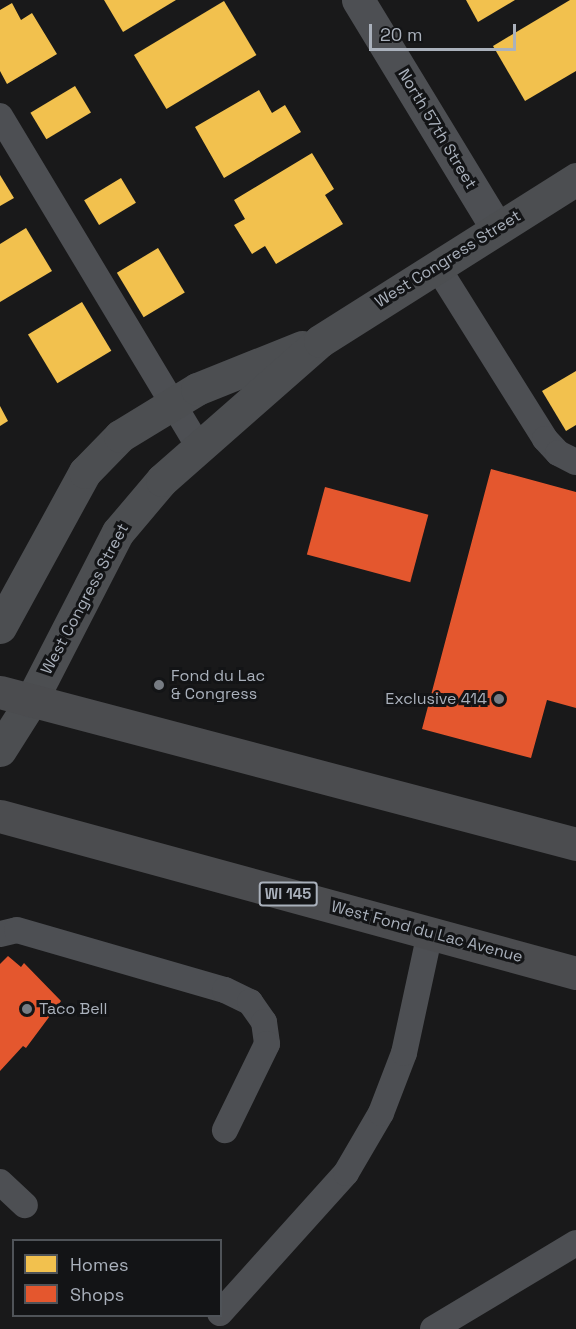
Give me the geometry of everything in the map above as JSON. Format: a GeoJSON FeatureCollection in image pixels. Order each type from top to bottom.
{"type":"FeatureCollection","features":[{"type":"Feature","properties":{"kind":"main road"},"geometry":{"type":"LineString","coordinates":[[0,692],[576,844]]}},
{"type":"Feature","properties":{"kind":"main road","name":"West Fond du Lac Avenue"},"geometry":{"type":"LineString","coordinates":[[0,816],[576,973]]}},
{"type":"Feature","properties":{"kind":"street","name":"North 57th Street"},"geometry":{"type":"LineString","coordinates":[[358,0],[496,227]]}},
{"type":"Feature","properties":{"kind":"street","name":"West Congress Street"},"geometry":{"type":"LineString","coordinates":[[0,750],[31,701],[118,532],[143,500],[199,447],[321,340],[496,227],[576,179]]}},
{"type":"Feature","properties":{"kind":"street","name":"West Congress Street"},"geometry":{"type":"LineString","coordinates":[[0,627],[85,472],[120,436],[172,402],[232,372],[321,340]]}},
{"type":"Feature","properties":{"kind":"lane"},"geometry":{"type":"LineString","coordinates":[[0,116],[199,447]]}},
{"type":"Feature","properties":{"kind":"lane"},"geometry":{"type":"LineString","coordinates":[[436,265],[545,439],[558,453],[576,462]]}},
{"type":"Feature","properties":{"kind":"lane"},"geometry":{"type":"LineString","coordinates":[[0,934],[17,930],[225,990],[250,1002],[264,1022],[267,1044],[225,1130]]}},
{"type":"Feature","properties":{"kind":"lane"},"geometry":{"type":"LineString","coordinates":[[222,1311],[346,1173],[381,1113],[404,1053],[430,933]]}},
{"type":"Feature","properties":{"kind":"lane"},"geometry":{"type":"LineString","coordinates":[[0,1182],[25,1205]]}},
{"type":"Feature","properties":{"kind":"lane"},"geometry":{"type":"LineString","coordinates":[[433,1329],[576,1243]]}},
{"type":"Feature","properties":{"kind":"lane"},"geometry":{"type":"LineString","coordinates":[[206,1329],[216,1317]]}},
{"type":"Feature","properties":{"kind":"building: Homes"},"geometry":{"type":"Polygon","coordinates":[[[104,0],[176,0],[123,32],[104,0]]]}},
{"type":"Feature","properties":{"kind":"building: Homes"},"geometry":{"type":"Polygon","coordinates":[[[466,0],[515,0],[478,22],[466,0]]]}},
{"type":"Feature","properties":{"kind":"building: Homes"},"geometry":{"type":"Polygon","coordinates":[[[570,0],[576,0],[576,71],[525,101],[493,46],[570,0]]]}},
{"type":"Feature","properties":{"kind":"building: Homes"},"geometry":{"type":"Polygon","coordinates":[[[224,1],[256,55],[166,109],[134,55],[224,1]]]}},
{"type":"Feature","properties":{"kind":"building: Homes"},"geometry":{"type":"Polygon","coordinates":[[[12,3],[21,20],[32,13],[57,54],[7,84],[0,71],[0,10],[12,3]]]}},
{"type":"Feature","properties":{"kind":"building: Homes"},"geometry":{"type":"Polygon","coordinates":[[[75,86],[91,113],[46,139],[30,113],[75,86]]]}},
{"type":"Feature","properties":{"kind":"building: Homes"},"geometry":{"type":"Polygon","coordinates":[[[259,90],[272,113],[285,105],[301,132],[224,178],[195,127],[259,90]]]}},
{"type":"Feature","properties":{"kind":"building: Homes"},"geometry":{"type":"Polygon","coordinates":[[[312,153],[334,189],[325,195],[343,224],[276,264],[265,246],[252,254],[234,225],[245,219],[234,200],[312,153]]]}},
{"type":"Feature","properties":{"kind":"building: Homes"},"geometry":{"type":"Polygon","coordinates":[[[0,175],[14,198],[0,206],[0,175]]]}},
{"type":"Feature","properties":{"kind":"building: Homes"},"geometry":{"type":"Polygon","coordinates":[[[121,178],[136,203],[99,225],[84,200],[121,178]]]}},
{"type":"Feature","properties":{"kind":"building: Homes"},"geometry":{"type":"Polygon","coordinates":[[[26,228],[52,271],[0,302],[0,244],[26,228]]]}},
{"type":"Feature","properties":{"kind":"building: Homes"},"geometry":{"type":"Polygon","coordinates":[[[158,248],[185,293],[144,317],[117,273],[158,248]]]}},
{"type":"Feature","properties":{"kind":"building: Homes"},"geometry":{"type":"Polygon","coordinates":[[[82,302],[111,351],[57,383],[28,334],[82,302]]]}},
{"type":"Feature","properties":{"kind":"building: Homes"},"geometry":{"type":"Polygon","coordinates":[[[576,371],[576,425],[566,431],[542,391],[576,371]]]}},
{"type":"Feature","properties":{"kind":"building: Homes"},"geometry":{"type":"Polygon","coordinates":[[[0,406],[8,421],[0,426],[0,406]]]}},
{"type":"Feature","properties":{"kind":"building: Shops"},"geometry":{"type":"Polygon","coordinates":[[[491,469],[576,492],[576,708],[547,700],[531,758],[422,729],[491,469]]]}},
{"type":"Feature","properties":{"kind":"building: Shops"},"geometry":{"type":"Polygon","coordinates":[[[325,487],[428,515],[410,582],[307,555],[325,487]]]}},
{"type":"Feature","properties":{"kind":"building: Shops","name":"Taco Bell"},"geometry":{"type":"Polygon","coordinates":[[[8,956],[21,967],[24,963],[61,1001],[26,1048],[23,1046],[0,1071],[0,964],[8,956]]]}},
{"type":"Feature","properties":{"kind":"place","name":"Fond du Lac & Congress"},"geometry":{"type":"Point","coordinates":[159,685]}},
{"type":"Feature","properties":{"kind":"place","name":"Exclusive 414"},"geometry":{"type":"Point","coordinates":[499,699]}},
{"type":"Feature","properties":{"kind":"place","name":"Taco Bell"},"geometry":{"type":"Point","coordinates":[27,1009]}}]}
